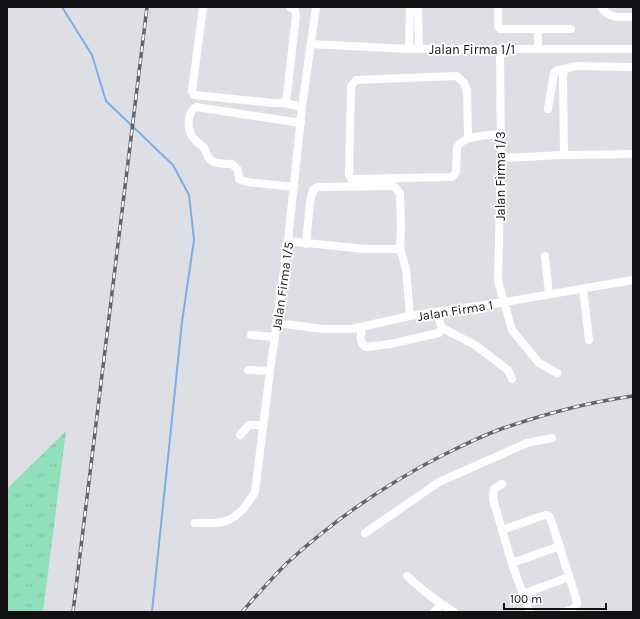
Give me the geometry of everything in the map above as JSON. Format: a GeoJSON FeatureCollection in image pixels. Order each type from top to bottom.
{"type":"FeatureCollection","features":[{"type":"Feature","properties":{"kind":"street"},"geometry":{"type":"LineString","coordinates":[[203,7],[192,91],[194,95],[286,103],[302,107]]}},
{"type":"Feature","properties":{"kind":"street"},"geometry":{"type":"LineString","coordinates":[[286,103],[296,16],[295,10],[290,7]]}},
{"type":"Feature","properties":{"kind":"street","name":"Jalan Firma 1/5"},"geometry":{"type":"LineString","coordinates":[[195,523],[225,522],[237,515],[246,506],[255,492],[288,241],[302,107],[316,7]]}},
{"type":"Feature","properties":{"kind":"street"},"geometry":{"type":"LineString","coordinates":[[498,7],[498,26],[500,29],[571,29]]}},
{"type":"Feature","properties":{"kind":"street"},"geometry":{"type":"LineString","coordinates":[[601,7],[608,14],[614,17],[633,17]]}},
{"type":"Feature","properties":{"kind":"street"},"geometry":{"type":"LineString","coordinates":[[418,8],[419,49]]}},
{"type":"Feature","properties":{"kind":"street"},"geometry":{"type":"LineString","coordinates":[[409,49],[410,9]]}},
{"type":"Feature","properties":{"kind":"street"},"geometry":{"type":"LineString","coordinates":[[538,29],[538,49]]}},
{"type":"Feature","properties":{"kind":"street","name":"Jalan Firma 1/1"},"geometry":{"type":"LineString","coordinates":[[311,44],[409,49],[633,49]]}},
{"type":"Feature","properties":{"kind":"street","name":"Jalan Firma 1/3"},"geometry":{"type":"LineString","coordinates":[[500,49],[501,158],[498,282],[512,330],[538,363],[557,373]]}},
{"type":"Feature","properties":{"kind":"street"},"geometry":{"type":"LineString","coordinates":[[548,109],[554,73],[558,70],[576,66],[633,68]]}},
{"type":"Feature","properties":{"kind":"street"},"geometry":{"type":"LineString","coordinates":[[564,69],[564,155]]}},
{"type":"Feature","properties":{"kind":"street"},"geometry":{"type":"LineString","coordinates":[[468,138],[467,91],[464,83],[457,76],[356,80],[351,86],[349,175],[351,179],[451,176],[456,172],[457,147],[459,144],[468,138],[500,134]]}},
{"type":"Feature","properties":{"kind":"street"},"geometry":{"type":"LineString","coordinates":[[294,186],[247,182],[240,179],[238,170],[232,164],[214,162],[207,157],[204,148],[191,135],[189,126],[190,112],[192,108],[196,107],[301,123]]}},
{"type":"Feature","properties":{"kind":"street"},"geometry":{"type":"LineString","coordinates":[[501,158],[633,154]]}},
{"type":"Feature","properties":{"kind":"street"},"geometry":{"type":"LineString","coordinates":[[306,244],[310,202],[313,190],[318,187],[394,186],[400,193],[400,249],[406,269],[410,316]]}},
{"type":"Feature","properties":{"kind":"street"},"geometry":{"type":"LineString","coordinates":[[288,241],[364,249],[400,249]]}},
{"type":"Feature","properties":{"kind":"street"},"geometry":{"type":"LineString","coordinates":[[545,256],[550,294]]}},
{"type":"Feature","properties":{"kind":"street","name":"Jalan Firma 1"},"geometry":{"type":"LineString","coordinates":[[277,323],[323,329],[362,328],[410,316],[437,313],[633,280]]}},
{"type":"Feature","properties":{"kind":"street"},"geometry":{"type":"LineString","coordinates":[[583,289],[590,340]]}},
{"type":"Feature","properties":{"kind":"street"},"geometry":{"type":"LineString","coordinates":[[437,313],[442,328],[475,345],[508,370],[512,379]]}},
{"type":"Feature","properties":{"kind":"street"},"geometry":{"type":"LineString","coordinates":[[362,328],[360,340],[362,345],[366,347],[390,344],[439,334],[442,328]]}},
{"type":"Feature","properties":{"kind":"street"},"geometry":{"type":"LineString","coordinates":[[251,335],[275,337]]}},
{"type":"Feature","properties":{"kind":"street"},"geometry":{"type":"LineString","coordinates":[[248,370],[270,370]]}},
{"type":"Feature","properties":{"kind":"street"},"geometry":{"type":"LineString","coordinates":[[240,435],[249,425],[263,425]]}},
{"type":"Feature","properties":{"kind":"street"},"geometry":{"type":"LineString","coordinates":[[365,533],[439,482],[527,443],[552,438]]}},
{"type":"Feature","properties":{"kind":"street"},"geometry":{"type":"LineString","coordinates":[[502,484],[494,489],[492,496],[512,562],[530,612]]}},
{"type":"Feature","properties":{"kind":"street"},"geometry":{"type":"LineString","coordinates":[[502,530],[542,516],[547,515],[550,518],[570,577],[577,604],[573,609],[564,612]]}},
{"type":"Feature","properties":{"kind":"street"},"geometry":{"type":"LineString","coordinates":[[512,562],[560,546]]}},
{"type":"Feature","properties":{"kind":"street"},"geometry":{"type":"LineString","coordinates":[[408,576],[416,585],[454,612]]}},
{"type":"Feature","properties":{"kind":"street"},"geometry":{"type":"LineString","coordinates":[[523,594],[570,577]]}},
{"type":"Feature","properties":{"kind":"street"},"geometry":{"type":"LineString","coordinates":[[434,612],[441,604]]}},
{"type":"Feature","properties":{"kind":"green space"},"geometry":{"type":"Polygon","coordinates":[[[66,431],[43,612],[7,612],[7,489],[66,431]]]}},
{"type":"Feature","properties":{"kind":"waterway"},"geometry":{"type":"LineString","coordinates":[[62,7],[92,55],[106,101],[173,165],[189,195],[194,240],[182,322],[152,612]]}},
{"type":"Feature","properties":{"kind":"railway"},"geometry":{"type":"LineString","coordinates":[[73,612],[147,7]]}},
{"type":"Feature","properties":{"kind":"railway"},"geometry":{"type":"LineString","coordinates":[[242,612],[287,563],[323,532],[361,504],[422,466],[475,440],[507,427],[569,408],[633,396]]}}]}
